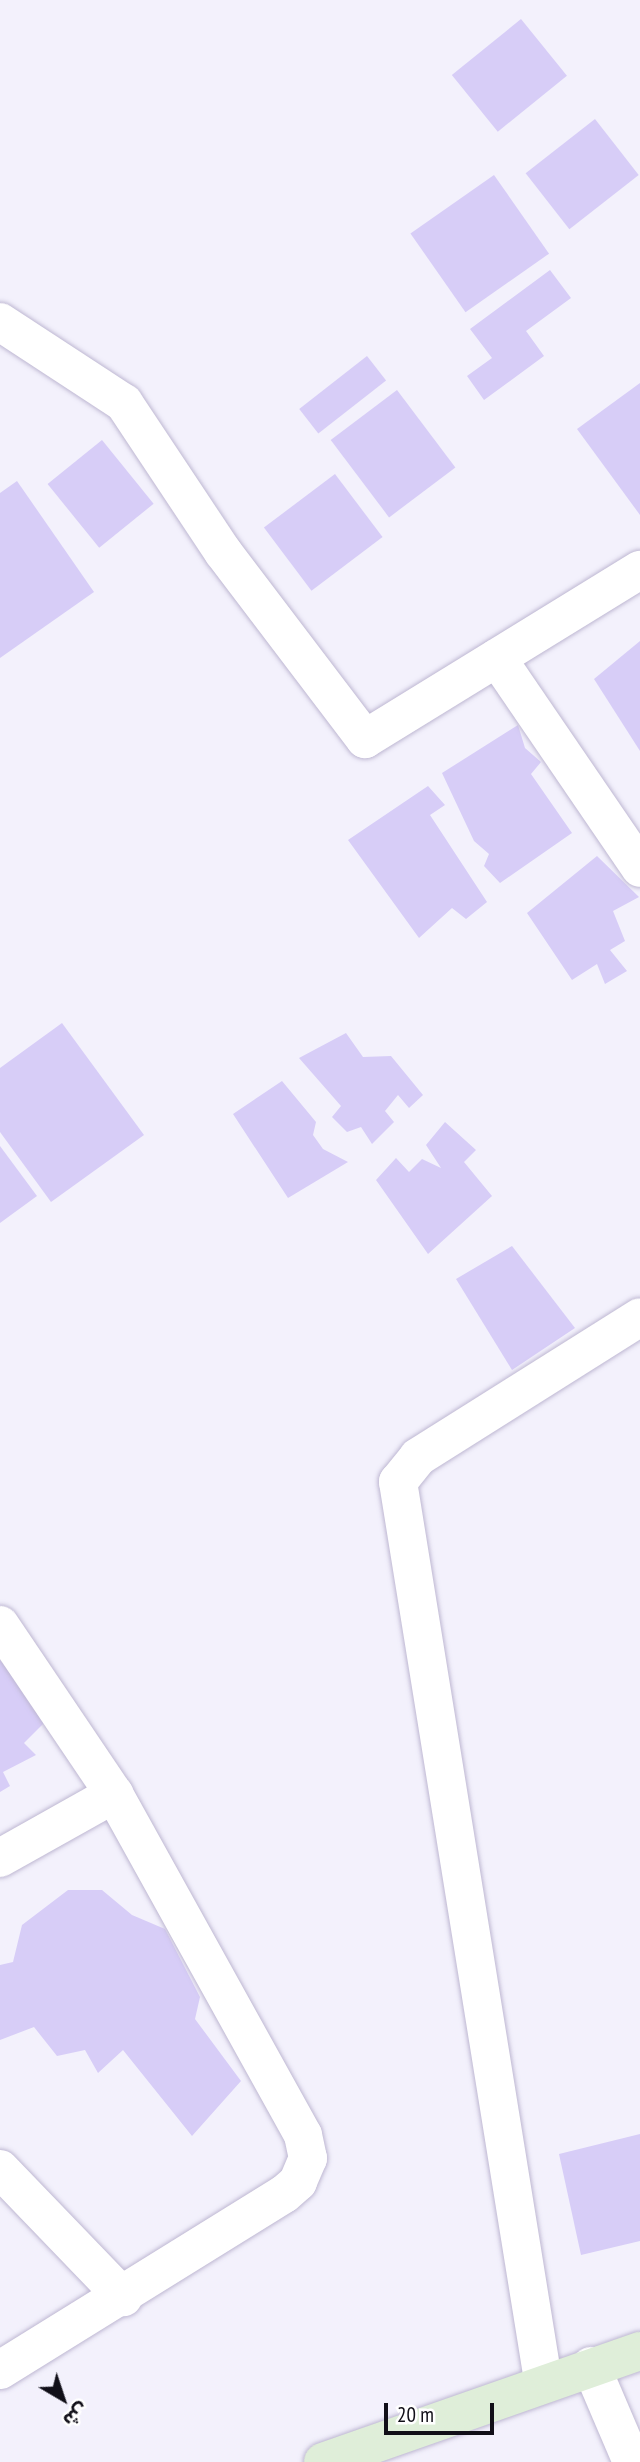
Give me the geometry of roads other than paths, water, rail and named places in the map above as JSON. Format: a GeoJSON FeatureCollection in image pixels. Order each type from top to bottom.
{"type":"FeatureCollection","features":[{"type":"Feature","properties":{"kind":"main road"},"geometry":{"type":"LineString","coordinates":[[323,2462],[543,2380],[640,2351]]}},
{"type":"Feature","properties":{"kind":"street"},"geometry":{"type":"LineString","coordinates":[[0,322],[124,403],[223,552],[365,739],[640,570]]}},
{"type":"Feature","properties":{"kind":"street"},"geometry":{"type":"LineString","coordinates":[[497,658],[640,868]]}},
{"type":"Feature","properties":{"kind":"street"},"geometry":{"type":"LineString","coordinates":[[543,2380],[398,1482],[418,1457],[640,1317]]}},
{"type":"Feature","properties":{"kind":"street"},"geometry":{"type":"LineString","coordinates":[[0,1625],[114,1794],[303,2136],[308,2158],[298,2182],[284,2194],[123,2297],[0,2370]]}},
{"type":"Feature","properties":{"kind":"street"},"geometry":{"type":"LineString","coordinates":[[0,1858],[114,1794]]}},
{"type":"Feature","properties":{"kind":"street"},"geometry":{"type":"LineString","coordinates":[[0,2169],[123,2297]]}},
{"type":"Feature","properties":{"kind":"street"},"geometry":{"type":"LineString","coordinates":[[591,2366],[632,2462]]}}]}
